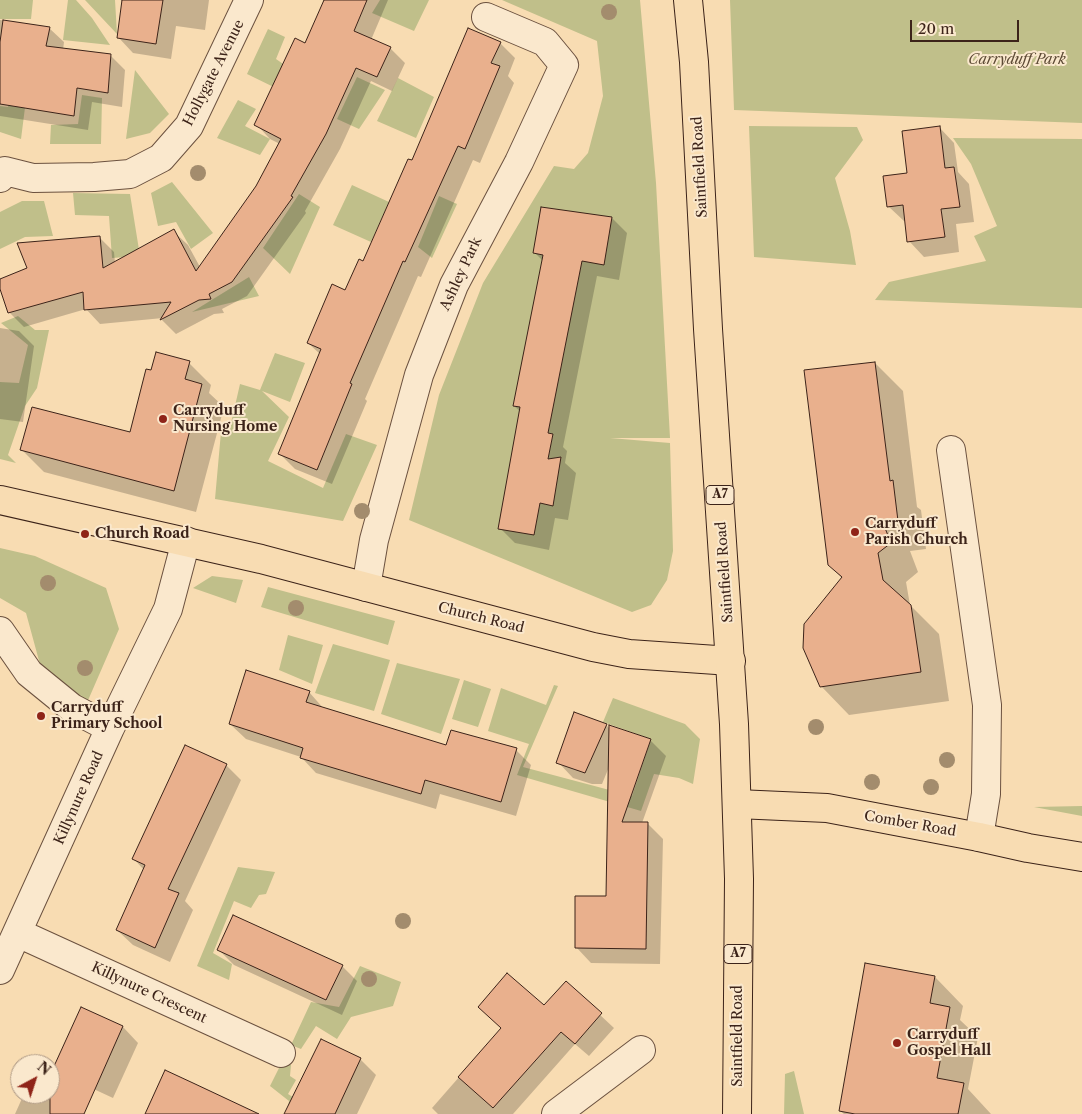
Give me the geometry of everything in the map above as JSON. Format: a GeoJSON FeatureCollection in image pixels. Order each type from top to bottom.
{"type":"FeatureCollection","features":[{"type":"Feature","properties":{"kind":"main road","name":"Saintfield Road"},"geometry":{"type":"LineString","coordinates":[[688,0],[694,62],[708,329],[731,661],[737,804],[737,1114]]}},
{"type":"Feature","properties":{"kind":"main road","name":"Church Road"},"geometry":{"type":"LineString","coordinates":[[0,500],[186,541],[593,647],[629,654],[731,661]]}},
{"type":"Feature","properties":{"kind":"main road","name":"Comber Road"},"geometry":{"type":"LineString","coordinates":[[737,804],[827,808],[1082,857]]}},
{"type":"Feature","properties":{"kind":"street","name":"Hollygate Avenue"},"geometry":{"type":"LineString","coordinates":[[2,172],[33,178],[94,177],[130,174],[160,158],[189,126],[249,0]]}},
{"type":"Feature","properties":{"kind":"street","name":"Ashley Park"},"geometry":{"type":"LineString","coordinates":[[366,587],[374,540],[418,375],[454,285],[519,162],[564,65],[545,42],[486,18]]}},
{"type":"Feature","properties":{"kind":"street"},"geometry":{"type":"LineString","coordinates":[[951,450],[987,705],[986,794],[979,836]]}},
{"type":"Feature","properties":{"kind":"street","name":"Killynure Road"},"geometry":{"type":"LineString","coordinates":[[0,970],[110,728],[168,609],[186,541]]}},
{"type":"Feature","properties":{"kind":"street"},"geometry":{"type":"LineString","coordinates":[[0,631],[29,673],[72,708],[110,728]]}},
{"type":"Feature","properties":{"kind":"street","name":"Killynure Crescent"},"geometry":{"type":"LineString","coordinates":[[18,933],[281,1053]]}},
{"type":"Feature","properties":{"kind":"street"},"geometry":{"type":"LineString","coordinates":[[556,1114],[641,1050]]}},
{"type":"Feature","properties":{"kind":"green space"},"geometry":{"type":"Polygon","coordinates":[[[0,0],[33,0],[31,19],[0,19],[0,0]]]}},
{"type":"Feature","properties":{"kind":"green space"},"geometry":{"type":"Polygon","coordinates":[[[68,0],[76,0],[92,18],[110,45],[63,40],[68,0]]]}},
{"type":"Feature","properties":{"kind":"green space"},"geometry":{"type":"Polygon","coordinates":[[[85,0],[115,0],[117,34],[85,0]]]}},
{"type":"Feature","properties":{"kind":"green space"},"geometry":{"type":"Polygon","coordinates":[[[380,0],[429,0],[414,31],[372,13],[380,0]]]}},
{"type":"Feature","properties":{"kind":"green space"},"geometry":{"type":"Polygon","coordinates":[[[502,0],[640,0],[656,183],[670,438],[610,438],[670,443],[673,551],[667,580],[651,605],[632,612],[409,520],[439,395],[483,283],[554,166],[574,169],[588,153],[603,96],[597,41],[502,0]]]}},
{"type":"Feature","properties":{"kind":"green space","name":"Carryduff Park"},"geometry":{"type":"Polygon","coordinates":[[[730,0],[1082,0],[1082,123],[734,110],[730,0]]]}},
{"type":"Feature","properties":{"kind":"green space"},"geometry":{"type":"Polygon","coordinates":[[[268,29],[285,37],[276,59],[299,75],[290,95],[247,74],[268,29]]]}},
{"type":"Feature","properties":{"kind":"green space"},"geometry":{"type":"Polygon","coordinates":[[[135,70],[169,114],[150,133],[126,139],[135,70]]]}},
{"type":"Feature","properties":{"kind":"green space"},"geometry":{"type":"Polygon","coordinates":[[[357,77],[385,90],[359,129],[337,119],[357,77]]]}},
{"type":"Feature","properties":{"kind":"green space"},"geometry":{"type":"Polygon","coordinates":[[[398,78],[434,97],[416,138],[377,121],[398,78]]]}},
{"type":"Feature","properties":{"kind":"green space"},"geometry":{"type":"Polygon","coordinates":[[[11,86],[27,92],[21,139],[0,132],[0,106],[8,107],[11,86]]]}},
{"type":"Feature","properties":{"kind":"green space"},"geometry":{"type":"Polygon","coordinates":[[[82,95],[102,98],[101,144],[50,144],[51,125],[78,124],[82,95]]]}},
{"type":"Feature","properties":{"kind":"green space"},"geometry":{"type":"Polygon","coordinates":[[[238,100],[256,109],[245,126],[270,139],[260,155],[217,138],[238,100]]]}},
{"type":"Feature","properties":{"kind":"green space"},"geometry":{"type":"Polygon","coordinates":[[[749,126],[857,127],[863,140],[835,178],[850,231],[856,265],[754,257],[749,126]]]}},
{"type":"Feature","properties":{"kind":"green space"},"geometry":{"type":"Polygon","coordinates":[[[953,138],[1082,139],[1082,308],[875,300],[889,282],[986,261],[974,236],[997,226],[971,164],[953,138]]]}},
{"type":"Feature","properties":{"kind":"green space"},"geometry":{"type":"Polygon","coordinates":[[[172,182],[213,233],[191,249],[176,222],[158,226],[151,193],[172,182]]]}},
{"type":"Feature","properties":{"kind":"green space"},"geometry":{"type":"Polygon","coordinates":[[[352,185],[389,202],[371,242],[333,225],[352,185]]]}},
{"type":"Feature","properties":{"kind":"green space"},"geometry":{"type":"Polygon","coordinates":[[[73,193],[130,194],[140,256],[112,258],[109,216],[75,215],[73,193]]]}},
{"type":"Feature","properties":{"kind":"green space"},"geometry":{"type":"Polygon","coordinates":[[[299,194],[320,207],[290,274],[263,248],[299,194]]]}},
{"type":"Feature","properties":{"kind":"green space"},"geometry":{"type":"Polygon","coordinates":[[[439,196],[457,204],[432,258],[418,247],[439,196]]]}},
{"type":"Feature","properties":{"kind":"green space"},"geometry":{"type":"Polygon","coordinates":[[[22,201],[44,201],[53,236],[25,237],[0,249],[0,212],[22,201]]]}},
{"type":"Feature","properties":{"kind":"green space"},"geometry":{"type":"Polygon","coordinates":[[[249,277],[259,296],[192,312],[249,277]]]}},
{"type":"Feature","properties":{"kind":"green space"},"geometry":{"type":"Polygon","coordinates":[[[18,316],[35,330],[49,330],[37,388],[25,406],[8,455],[16,463],[0,459],[0,382],[19,383],[28,345],[1,323],[18,316]]]}},
{"type":"Feature","properties":{"kind":"green space"},"geometry":{"type":"Polygon","coordinates":[[[275,353],[305,363],[290,402],[262,391],[289,417],[268,461],[323,488],[346,434],[377,445],[343,521],[215,499],[221,432],[229,432],[240,384],[260,390],[275,353]]]}},
{"type":"Feature","properties":{"kind":"green space"},"geometry":{"type":"Polygon","coordinates":[[[0,548],[35,556],[106,588],[119,629],[86,705],[44,679],[26,613],[0,598],[0,548]]]}},
{"type":"Feature","properties":{"kind":"green space"},"geometry":{"type":"Polygon","coordinates":[[[212,576],[243,580],[236,603],[193,588],[212,576]]]}},
{"type":"Feature","properties":{"kind":"green space"},"geometry":{"type":"Polygon","coordinates":[[[268,587],[395,621],[388,645],[261,607],[268,587]]]}},
{"type":"Feature","properties":{"kind":"green space"},"geometry":{"type":"Polygon","coordinates":[[[288,635],[323,645],[312,684],[279,670],[288,635]]]}},
{"type":"Feature","properties":{"kind":"green space"},"geometry":{"type":"Polygon","coordinates":[[[333,644],[390,660],[374,711],[315,693],[333,644]]]}},
{"type":"Feature","properties":{"kind":"green space"},"geometry":{"type":"Polygon","coordinates":[[[397,663],[460,679],[441,734],[381,714],[397,663]]]}},
{"type":"Feature","properties":{"kind":"green space"},"geometry":{"type":"Polygon","coordinates":[[[464,680],[491,689],[478,727],[452,719],[464,680]]]}},
{"type":"Feature","properties":{"kind":"green space"},"geometry":{"type":"Polygon","coordinates":[[[554,685],[558,686],[523,767],[632,796],[651,739],[603,722],[613,698],[685,724],[700,739],[693,784],[679,778],[654,774],[641,811],[517,775],[529,744],[488,731],[501,688],[546,705],[554,685]]]}},
{"type":"Feature","properties":{"kind":"green space"},"geometry":{"type":"Polygon","coordinates":[[[1082,806],[1082,816],[1034,807],[1082,806]]]}},
{"type":"Feature","properties":{"kind":"green space"},"geometry":{"type":"Polygon","coordinates":[[[238,867],[275,872],[266,894],[259,895],[251,908],[234,901],[213,953],[232,964],[229,980],[197,966],[238,867]]]}},
{"type":"Feature","properties":{"kind":"green space"},"geometry":{"type":"Polygon","coordinates":[[[360,966],[401,982],[393,1006],[351,1017],[337,1039],[316,1026],[301,1049],[291,1045],[311,1002],[339,1007],[360,966]]]}},
{"type":"Feature","properties":{"kind":"green space"},"geometry":{"type":"Polygon","coordinates":[[[283,1060],[291,1065],[290,1076],[296,1080],[288,1094],[309,1107],[287,1114],[289,1101],[270,1086],[283,1060]]]}},
{"type":"Feature","properties":{"kind":"green space"},"geometry":{"type":"Polygon","coordinates":[[[794,1071],[804,1114],[784,1114],[785,1074],[794,1071]]]}},
{"type":"Feature","properties":{"kind":"building"},"geometry":{"type":"Polygon","coordinates":[[[122,0],[163,0],[156,44],[117,38],[122,0]]]}},
{"type":"Feature","properties":{"kind":"building"},"geometry":{"type":"Polygon","coordinates":[[[324,0],[367,0],[354,31],[391,47],[377,77],[356,68],[326,134],[291,196],[293,197],[232,282],[209,294],[211,299],[199,300],[160,320],[171,302],[84,310],[83,292],[8,313],[0,289],[0,279],[27,268],[17,243],[100,236],[103,268],[174,229],[196,271],[256,186],[281,139],[254,125],[295,38],[305,43],[324,0]]]}},
{"type":"Feature","properties":{"kind":"building"},"geometry":{"type":"Polygon","coordinates":[[[3,20],[50,27],[46,46],[111,54],[108,93],[77,88],[74,116],[0,104],[0,42],[3,20]]]}},
{"type":"Feature","properties":{"kind":"building"},"geometry":{"type":"Polygon","coordinates":[[[468,28],[501,42],[491,63],[500,66],[465,149],[458,146],[405,262],[403,261],[350,383],[352,384],[317,470],[278,454],[321,349],[307,343],[332,284],[345,290],[359,259],[363,261],[408,159],[412,160],[468,28]]]}},
{"type":"Feature","properties":{"kind":"building"},"geometry":{"type":"Polygon","coordinates":[[[940,126],[945,168],[954,167],[960,207],[941,209],[945,237],[907,242],[903,205],[887,207],[883,176],[907,173],[902,131],[940,126]]]}},
{"type":"Feature","properties":{"kind":"building"},"geometry":{"type":"Polygon","coordinates":[[[541,207],[612,217],[604,265],[582,261],[548,433],[553,434],[548,459],[561,457],[553,506],[540,503],[534,535],[498,529],[520,407],[513,406],[543,255],[533,253],[541,207]]]}},
{"type":"Feature","properties":{"kind":"building","name":"Carryduff Nursing Home"},"geometry":{"type":"Polygon","coordinates":[[[156,352],[190,361],[185,379],[202,384],[174,491],[20,450],[32,407],[130,432],[146,369],[151,370],[156,352]]]}},
{"type":"Feature","properties":{"kind":"building","name":"Carryduff Parish Church"},"geometry":{"type":"Polygon","coordinates":[[[875,362],[890,481],[893,480],[898,521],[883,523],[891,543],[878,553],[883,580],[911,605],[921,672],[820,687],[803,648],[804,624],[842,577],[828,565],[804,370],[875,362]]]}},
{"type":"Feature","properties":{"kind":"building"},"geometry":{"type":"Polygon","coordinates":[[[246,670],[310,691],[306,702],[446,745],[451,730],[517,748],[501,802],[425,780],[421,794],[300,758],[303,748],[229,724],[246,670]]]}},
{"type":"Feature","properties":{"kind":"building"},"geometry":{"type":"Polygon","coordinates":[[[574,712],[607,724],[585,773],[556,763],[574,712]]]}},
{"type":"Feature","properties":{"kind":"building"},"geometry":{"type":"Polygon","coordinates":[[[609,725],[651,739],[622,822],[648,822],[646,949],[575,948],[575,896],[606,896],[609,725]]]}},
{"type":"Feature","properties":{"kind":"building"},"geometry":{"type":"Polygon","coordinates":[[[185,745],[227,764],[168,889],[179,893],[155,948],[116,930],[145,865],[132,859],[185,745]]]}},
{"type":"Feature","properties":{"kind":"building"},"geometry":{"type":"Polygon","coordinates":[[[233,915],[343,965],[326,1000],[217,950],[233,915]]]}},
{"type":"Feature","properties":{"kind":"building","name":"Carryduff Gospel Hall"},"geometry":{"type":"Polygon","coordinates":[[[865,963],[935,976],[930,1003],[950,1007],[937,1078],[964,1083],[958,1114],[855,1114],[839,1111],[865,963]]]}},
{"type":"Feature","properties":{"kind":"building"},"geometry":{"type":"Polygon","coordinates":[[[507,973],[544,1005],[566,981],[602,1013],[575,1044],[561,1032],[493,1108],[458,1077],[501,1028],[478,1007],[507,973]]]}},
{"type":"Feature","properties":{"kind":"building"},"geometry":{"type":"Polygon","coordinates":[[[81,1007],[123,1026],[84,1114],[50,1114],[50,1104],[60,1104],[60,1054],[81,1007]]]}},
{"type":"Feature","properties":{"kind":"building"},"geometry":{"type":"Polygon","coordinates":[[[321,1039],[361,1058],[335,1114],[284,1114],[321,1039]]]}},
{"type":"Feature","properties":{"kind":"building"},"geometry":{"type":"Polygon","coordinates":[[[165,1070],[193,1083],[259,1114],[145,1114],[165,1070]]]}},
{"type":"Feature","properties":{"kind":"place","name":"Carryduff Nursing Home"},"geometry":{"type":"Point","coordinates":[163,419]}},
{"type":"Feature","properties":{"kind":"place","name":"Carryduff Parish Church"},"geometry":{"type":"Point","coordinates":[855,532]}},
{"type":"Feature","properties":{"kind":"place","name":"Church Road"},"geometry":{"type":"Point","coordinates":[85,534]}},
{"type":"Feature","properties":{"kind":"place","name":"Carryduff Primary School"},"geometry":{"type":"Point","coordinates":[41,716]}},
{"type":"Feature","properties":{"kind":"place","name":"Carryduff Gospel Hall"},"geometry":{"type":"Point","coordinates":[897,1043]}}]}
